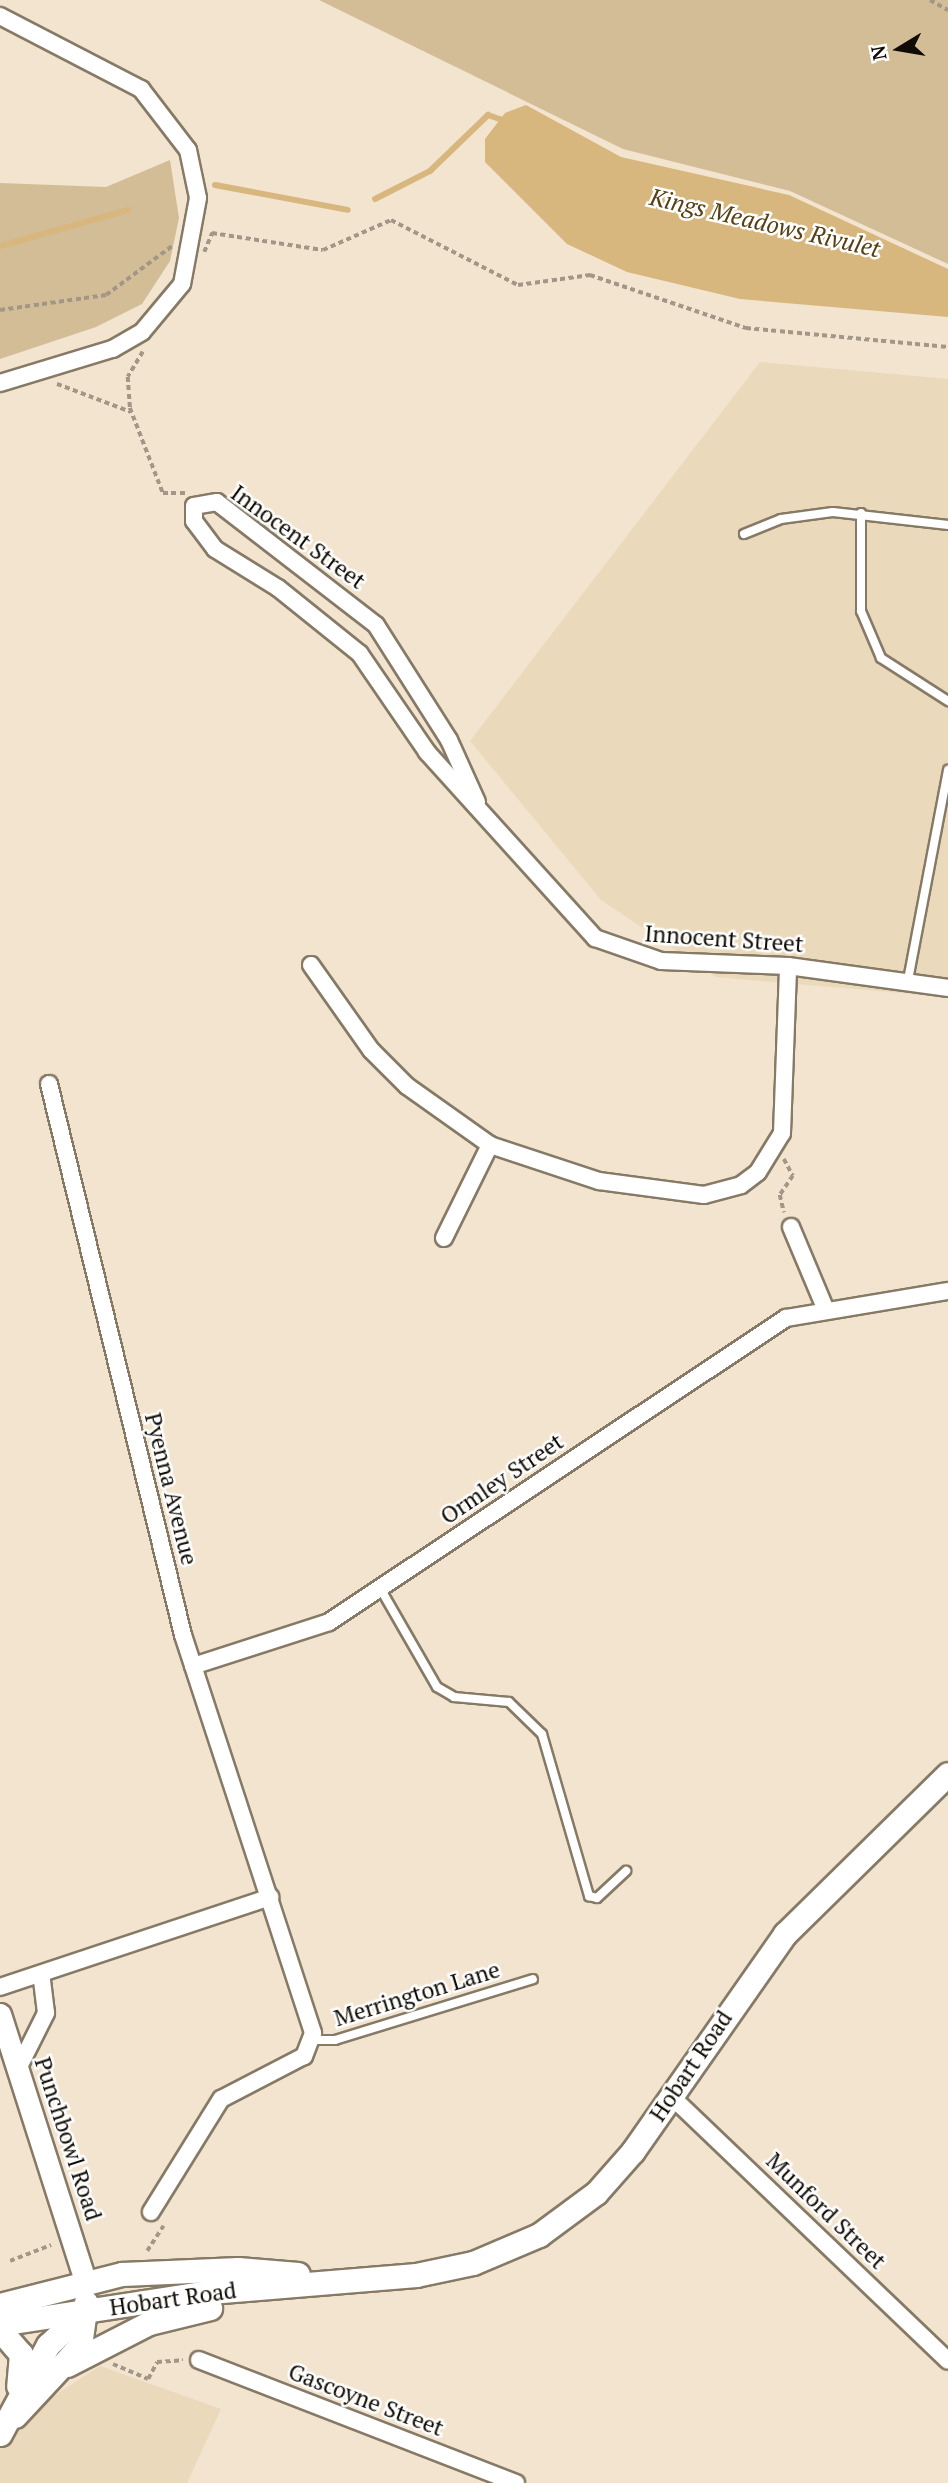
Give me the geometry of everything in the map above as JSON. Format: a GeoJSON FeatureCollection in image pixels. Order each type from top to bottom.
{"type":"FeatureCollection","features":[{"type":"Feature","properties":{"kind":"main road","name":"Hobart Road"},"geometry":{"type":"LineString","coordinates":[[86,2310],[246,2288],[386,2278],[473,2263],[558,2223],[633,2151],[785,1934],[948,1774]]}},
{"type":"Feature","properties":{"kind":"main road","name":"Hobart Road"},"geometry":{"type":"LineString","coordinates":[[0,2435],[67,2365],[84,2336],[85,2281],[168,2272],[238,2269],[386,2278]]}},
{"type":"Feature","properties":{"kind":"main road","name":"Hobart Road"},"geometry":{"type":"LineString","coordinates":[[0,2435],[48,2345],[86,2310],[168,2272]]}},
{"type":"Feature","properties":{"kind":"main road"},"geometry":{"type":"LineString","coordinates":[[67,2365],[99,2344],[176,2315],[386,2278]]}},
{"type":"Feature","properties":{"kind":"main road"},"geometry":{"type":"LineString","coordinates":[[0,2305],[85,2281]]}},
{"type":"Feature","properties":{"kind":"main road"},"geometry":{"type":"LineString","coordinates":[[0,2324],[86,2310]]}},
{"type":"Feature","properties":{"kind":"main road"},"geometry":{"type":"LineString","coordinates":[[0,2330],[21,2354],[14,2406]]}},
{"type":"Feature","properties":{"kind":"street"},"geometry":{"type":"LineString","coordinates":[[0,16],[141,89],[188,150],[198,198],[182,284],[142,332],[112,348],[0,383]]}},
{"type":"Feature","properties":{"kind":"street","name":"Innocent Street"},"geometry":{"type":"LineString","coordinates":[[477,802],[449,740],[376,625],[217,502],[194,506],[194,521],[215,549],[288,595],[360,654],[427,752],[477,802],[571,913],[615,950],[661,961],[788,966],[908,980],[948,988]]}},
{"type":"Feature","properties":{"kind":"street"},"geometry":{"type":"LineString","coordinates":[[311,965],[371,1050],[407,1086],[490,1145],[599,1181],[683,1194],[741,1185],[774,1150],[785,1106],[788,966]]}},
{"type":"Feature","properties":{"kind":"street","name":"Pyenna Avenue"},"geometry":{"type":"LineString","coordinates":[[49,1084],[192,1666],[310,2014],[312,2040]]}},
{"type":"Feature","properties":{"kind":"street"},"geometry":{"type":"LineString","coordinates":[[444,1238],[490,1145]]}},
{"type":"Feature","properties":{"kind":"street"},"geometry":{"type":"LineString","coordinates":[[792,1227],[825,1308]]}},
{"type":"Feature","properties":{"kind":"street","name":"Ormley Street"},"geometry":{"type":"LineString","coordinates":[[192,1666],[330,1622],[765,1330],[825,1308],[948,1291]]}},
{"type":"Feature","properties":{"kind":"street"},"geometry":{"type":"LineString","coordinates":[[0,1986],[270,1897]]}},
{"type":"Feature","properties":{"kind":"street"},"geometry":{"type":"LineString","coordinates":[[18,2069],[46,2013],[41,1974]]}},
{"type":"Feature","properties":{"kind":"street","name":"Punchbowl Road"},"geometry":{"type":"LineString","coordinates":[[0,2014],[85,2281]]}},
{"type":"Feature","properties":{"kind":"street"},"geometry":{"type":"LineString","coordinates":[[150,2211],[221,2099],[304,2056],[312,2040]]}},
{"type":"Feature","properties":{"kind":"street","name":"Munford Street"},"geometry":{"type":"LineString","coordinates":[[671,2096],[948,2361]]}},
{"type":"Feature","properties":{"kind":"street","name":"Gascoyne Street"},"geometry":{"type":"LineString","coordinates":[[199,2360],[516,2483]]}},
{"type":"Feature","properties":{"kind":"lane"},"geometry":{"type":"LineString","coordinates":[[744,534],[781,519],[861,513],[948,525]]}},
{"type":"Feature","properties":{"kind":"lane"},"geometry":{"type":"LineString","coordinates":[[861,513],[861,611],[881,658],[948,701]]}},
{"type":"Feature","properties":{"kind":"lane"},"geometry":{"type":"LineString","coordinates":[[908,980],[948,770]]}},
{"type":"Feature","properties":{"kind":"lane"},"geometry":{"type":"LineString","coordinates":[[380,1588],[437,1687],[453,1697],[509,1702],[542,1734],[589,1896],[597,1898],[626,1871]]}},
{"type":"Feature","properties":{"kind":"lane","name":"Merrington Lane"},"geometry":{"type":"LineString","coordinates":[[312,2040],[335,2040],[533,1979]]}},
{"type":"Feature","properties":{"kind":"path"},"geometry":{"type":"LineString","coordinates":[[930,0],[948,10]]}},
{"type":"Feature","properties":{"kind":"path"},"geometry":{"type":"LineString","coordinates":[[204,252],[212,233],[323,250],[391,220],[518,285],[590,275],[746,328],[948,348]]}},
{"type":"Feature","properties":{"kind":"path"},"geometry":{"type":"LineString","coordinates":[[0,310],[106,295],[181,246]]}},
{"type":"Feature","properties":{"kind":"path"},"geometry":{"type":"LineString","coordinates":[[145,346],[126,390],[163,493],[187,494]]}},
{"type":"Feature","properties":{"kind":"path"},"geometry":{"type":"LineString","coordinates":[[54,380],[133,414]]}},
{"type":"Feature","properties":{"kind":"path"},"geometry":{"type":"LineString","coordinates":[[774,1150],[792,1166],[780,1195],[792,1227]]}},
{"type":"Feature","properties":{"kind":"path"},"geometry":{"type":"LineString","coordinates":[[145,2255],[163,2227]]}},
{"type":"Feature","properties":{"kind":"path"},"geometry":{"type":"LineString","coordinates":[[10,2261],[51,2245]]}},
{"type":"Feature","properties":{"kind":"path"},"geometry":{"type":"LineString","coordinates":[[101,2360],[148,2379],[158,2362],[199,2360]]}},
{"type":"Feature","properties":{"kind":"shaded area"},"geometry":{"type":"Polygon","coordinates":[[[319,0],[948,0],[948,264],[790,191],[623,149],[319,0]]]}},
{"type":"Feature","properties":{"kind":"shaded area"},"geometry":{"type":"Polygon","coordinates":[[[170,160],[179,218],[170,261],[142,304],[96,327],[0,359],[0,183],[106,187],[170,160]]]}},
{"type":"Feature","properties":{"kind":"shaded area"},"geometry":{"type":"Polygon","coordinates":[[[760,362],[948,379],[948,997],[716,977],[601,900],[470,741],[760,362]]]}},
{"type":"Feature","properties":{"kind":"shaded area"},"geometry":{"type":"Polygon","coordinates":[[[100,2366],[221,2409],[187,2483],[0,2483],[0,2431],[100,2366]]]}},
{"type":"Feature","properties":{"kind":"water"},"geometry":{"type":"Polygon","coordinates":[[[526,105],[621,157],[789,195],[948,269],[948,317],[740,299],[627,272],[567,244],[485,162],[485,139],[505,113],[526,105]]]}},
{"type":"Feature","properties":{"kind":"waterway","name":"Kings Meadows Rivulet"},"geometry":{"type":"LineString","coordinates":[[375,199],[430,171],[488,115],[508,122]]}},
{"type":"Feature","properties":{"kind":"waterway","name":"Kings Meadows Rivulet"},"geometry":{"type":"LineString","coordinates":[[215,185],[348,210]]}},
{"type":"Feature","properties":{"kind":"waterway","name":"Kings Meadows Rivulet"},"geometry":{"type":"LineString","coordinates":[[0,246],[128,210]]}}]}
